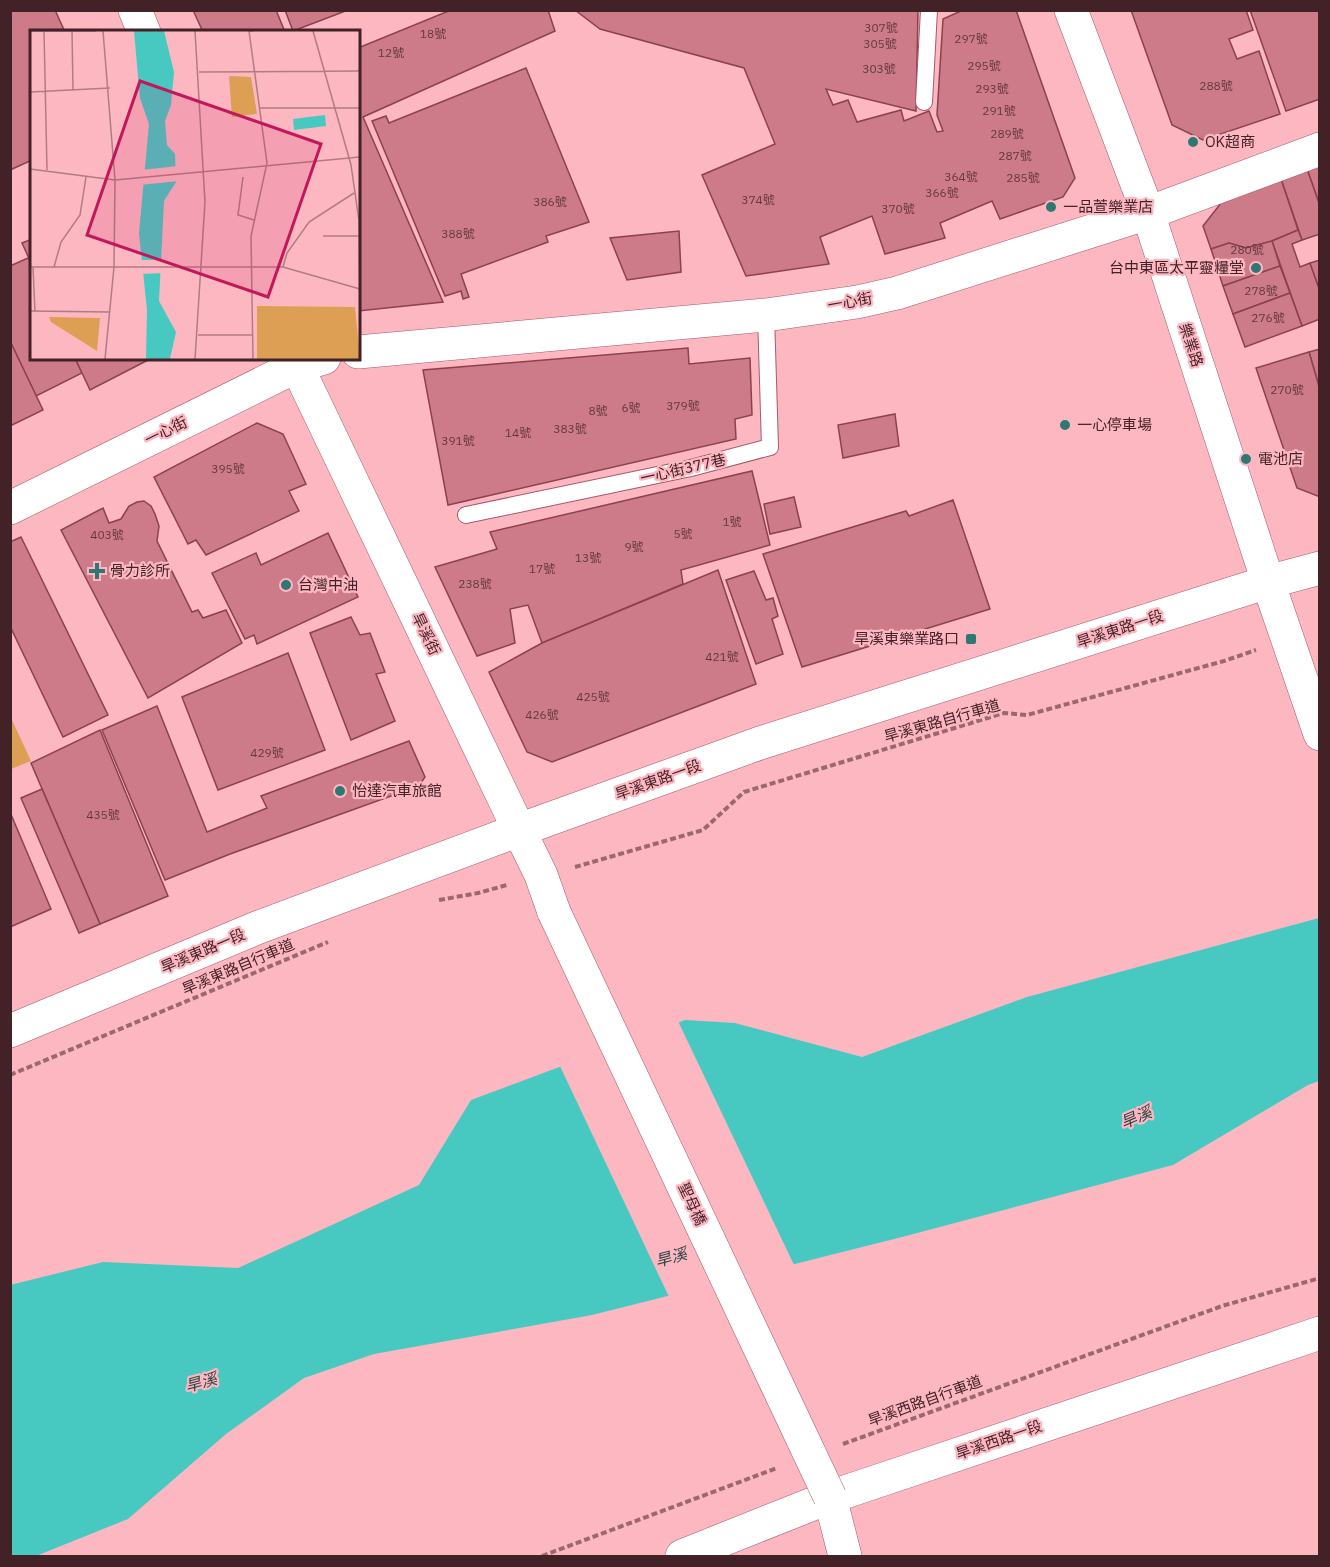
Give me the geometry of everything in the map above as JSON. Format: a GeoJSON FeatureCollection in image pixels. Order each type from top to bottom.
{"type":"FeatureCollection","features":[{"type":"Feature","properties":{"kind":"street"},"geometry":{"type":"LineString","coordinates":[[135,10],[143,30]]}},
{"type":"Feature","properties":{"kind":"street","name":"樂業路"},"geometry":{"type":"LineString","coordinates":[[1071,10],[1148,213],[1320,734]]}},
{"type":"Feature","properties":{"kind":"street","name":"一心街"},"geometry":{"type":"LineString","coordinates":[[360,352],[766,315],[856,302],[897,293],[1148,213],[1320,149]]}},
{"type":"Feature","properties":{"kind":"street","name":"一心街"},"geometry":{"type":"LineString","coordinates":[[10,508],[304,361]]}},
{"type":"Feature","properties":{"kind":"street","name":"旱溪街"},"geometry":{"type":"LineString","coordinates":[[304,361],[541,875],[554,912]]}},
{"type":"Feature","properties":{"kind":"street","name":"旱溪東路一段"},"geometry":{"type":"LineString","coordinates":[[10,1030],[259,927],[760,743],[1268,582],[1320,568]]}},
{"type":"Feature","properties":{"kind":"street","name":"聖母橋"},"geometry":{"type":"LineString","coordinates":[[554,912],[830,1497]]}},
{"type":"Feature","properties":{"kind":"street","name":"旱溪西路一段"},"geometry":{"type":"LineString","coordinates":[[682,1557],[830,1497],[1320,1332]]}},
{"type":"Feature","properties":{"kind":"street"},"geometry":{"type":"LineString","coordinates":[[830,1497],[845,1557]]}},
{"type":"Feature","properties":{"kind":"lane"},"geometry":{"type":"LineString","coordinates":[[924,102],[929,10]]}},
{"type":"Feature","properties":{"kind":"lane","name":"一心街377巷"},"geometry":{"type":"LineString","coordinates":[[466,515],[691,468],[770,447],[766,315]]}},
{"type":"Feature","properties":{"kind":"path","name":"旱溪東路自行車道"},"geometry":{"type":"LineString","coordinates":[[585,865],[703,830],[744,792],[1005,713],[1027,715],[1224,661],[1288,640]]}},
{"type":"Feature","properties":{"kind":"path"},"geometry":{"type":"LineString","coordinates":[[430,902],[478,893]]}},
{"type":"Feature","properties":{"kind":"path","name":"旱溪東路自行車道"},"geometry":{"type":"LineString","coordinates":[[10,1075],[330,941]]}},
{"type":"Feature","properties":{"kind":"path","name":"旱溪西路自行車道"},"geometry":{"type":"LineString","coordinates":[[835,1447],[1222,1306],[1320,1278]]}},
{"type":"Feature","properties":{"kind":"path"},"geometry":{"type":"LineString","coordinates":[[542,1557],[779,1467]]}},
{"type":"Feature","properties":{"kind":"shaded area"},"geometry":{"type":"Polygon","coordinates":[[[11,718],[31,761],[10,769],[11,718]]]}},
{"type":"Feature","properties":{"kind":"water","name":"旱溪"},"geometry":{"type":"Polygon","coordinates":[[[1319,918],[1319,1081],[1308,1085],[1173,1165],[902,1237],[592,1315],[374,1354],[304,1378],[226,1434],[128,1519],[36,1556],[11,1556],[10,1285],[103,1262],[238,1268],[419,1185],[471,1100],[685,1020],[735,1023],[862,1057],[1027,997],[1319,918]]]}},
{"type":"Feature","properties":{"kind":"pier"},"geometry":{"type":"Polygon","coordinates":[[[677,1019],[795,1267],[670,1299],[559,1064],[677,1019]]]}},
{"type":"Feature","properties":{"kind":"building"},"geometry":{"type":"Polygon","coordinates":[[[10,10],[55,10],[64,30],[30,30],[30,161],[10,170],[10,10]]]}},
{"type":"Feature","properties":{"kind":"building"},"geometry":{"type":"Polygon","coordinates":[[[193,10],[276,10],[284,30],[202,30],[193,10]]]}},
{"type":"Feature","properties":{"kind":"building"},"geometry":{"type":"Polygon","coordinates":[[[285,10],[348,10],[296,30],[293,30],[285,10]]]}},
{"type":"Feature","properties":{"kind":"building"},"geometry":{"type":"Polygon","coordinates":[[[451,10],[548,10],[555,31],[363,117],[443,302],[360,311],[360,47],[451,10]]]}},
{"type":"Feature","properties":{"kind":"building"},"geometry":{"type":"Polygon","coordinates":[[[575,10],[918,10],[916,111],[826,89],[833,105],[848,100],[857,122],[901,110],[904,121],[929,111],[937,132],[943,131],[937,115],[943,19],[963,10],[1016,10],[1075,178],[1063,197],[1000,219],[992,201],[940,223],[945,238],[885,254],[872,216],[820,237],[829,264],[746,276],[702,175],[775,144],[744,68],[600,29],[575,10]]]}},
{"type":"Feature","properties":{"kind":"building"},"geometry":{"type":"Polygon","coordinates":[[[1131,10],[1246,10],[1253,30],[1229,39],[1237,59],[1259,51],[1280,114],[1203,140],[1172,125],[1131,10]]]}},
{"type":"Feature","properties":{"kind":"building"},"geometry":{"type":"Polygon","coordinates":[[[1250,10],[1320,10],[1320,99],[1286,111],[1250,10]]]}},
{"type":"Feature","properties":{"kind":"building"},"geometry":{"type":"Polygon","coordinates":[[[526,68],[589,222],[546,236],[548,242],[461,274],[469,297],[463,299],[461,291],[445,296],[372,121],[386,116],[389,123],[526,68]]]}},
{"type":"Feature","properties":{"kind":"building"},"geometry":{"type":"Polygon","coordinates":[[[1320,165],[1320,206],[1307,169],[1320,165]]]}},
{"type":"Feature","properties":{"kind":"building"},"geometry":{"type":"Polygon","coordinates":[[[1307,169],[1320,206],[1320,234],[1302,240],[1281,179],[1307,169]]]}},
{"type":"Feature","properties":{"kind":"building"},"geometry":{"type":"Polygon","coordinates":[[[1281,179],[1298,230],[1272,241],[1246,248],[1229,243],[1211,249],[1203,226],[1221,203],[1281,179]]]}},
{"type":"Feature","properties":{"kind":"building"},"geometry":{"type":"Polygon","coordinates":[[[1298,230],[1302,240],[1292,244],[1300,267],[1310,263],[1320,291],[1320,319],[1302,326],[1272,241],[1298,230]]]}},
{"type":"Feature","properties":{"kind":"building"},"geometry":{"type":"Polygon","coordinates":[[[679,231],[681,272],[627,280],[610,238],[679,231]]]}},
{"type":"Feature","properties":{"kind":"building"},"geometry":{"type":"Polygon","coordinates":[[[30,240],[30,261],[22,243],[30,240]]]}},
{"type":"Feature","properties":{"kind":"building"},"geometry":{"type":"Polygon","coordinates":[[[1272,241],[1280,266],[1223,286],[1211,249],[1229,243],[1246,248],[1272,241]]]}},
{"type":"Feature","properties":{"kind":"building"},"geometry":{"type":"Polygon","coordinates":[[[28,258],[30,262],[30,360],[76,360],[82,373],[36,396],[10,341],[10,266],[28,258]]]}},
{"type":"Feature","properties":{"kind":"building"},"geometry":{"type":"Polygon","coordinates":[[[1320,260],[1320,291],[1310,263],[1320,260]]]}},
{"type":"Feature","properties":{"kind":"building"},"geometry":{"type":"Polygon","coordinates":[[[1280,266],[1290,293],[1233,314],[1223,286],[1280,266]]]}},
{"type":"Feature","properties":{"kind":"building"},"geometry":{"type":"Polygon","coordinates":[[[1290,293],[1302,326],[1245,347],[1233,314],[1290,293]]]}},
{"type":"Feature","properties":{"kind":"building"},"geometry":{"type":"Polygon","coordinates":[[[10,341],[43,410],[10,426],[10,341]]]}},
{"type":"Feature","properties":{"kind":"building"},"geometry":{"type":"Polygon","coordinates":[[[688,348],[689,364],[750,358],[752,415],[735,419],[736,439],[448,505],[423,370],[688,348]]]}},
{"type":"Feature","properties":{"kind":"building"},"geometry":{"type":"Polygon","coordinates":[[[1320,349],[1320,390],[1309,352],[1320,349]]]}},
{"type":"Feature","properties":{"kind":"building"},"geometry":{"type":"Polygon","coordinates":[[[1309,352],[1320,390],[1320,497],[1297,488],[1256,368],[1309,352]]]}},
{"type":"Feature","properties":{"kind":"building"},"geometry":{"type":"Polygon","coordinates":[[[76,360],[148,360],[90,390],[76,360]]]}},
{"type":"Feature","properties":{"kind":"building"},"geometry":{"type":"Polygon","coordinates":[[[895,414],[899,446],[843,458],[838,425],[895,414]]]}},
{"type":"Feature","properties":{"kind":"building"},"geometry":{"type":"Polygon","coordinates":[[[257,423],[283,434],[306,484],[289,491],[299,511],[206,555],[196,540],[188,544],[154,477],[257,423]]]}},
{"type":"Feature","properties":{"kind":"building"},"geometry":{"type":"Polygon","coordinates":[[[752,471],[770,545],[681,570],[683,584],[542,643],[528,605],[510,609],[515,643],[477,656],[435,567],[497,549],[490,532],[752,471]]]}},
{"type":"Feature","properties":{"kind":"building"},"geometry":{"type":"Polygon","coordinates":[[[794,497],[801,527],[770,534],[764,504],[794,497]]]}},
{"type":"Feature","properties":{"kind":"building"},"geometry":{"type":"Polygon","coordinates":[[[953,500],[990,609],[802,667],[763,554],[906,511],[909,516],[953,500]]]}},
{"type":"Feature","properties":{"kind":"building"},"geometry":{"type":"Polygon","coordinates":[[[144,501],[151,506],[155,514],[159,526],[157,541],[192,612],[198,610],[203,618],[226,610],[242,643],[148,698],[61,530],[103,508],[109,523],[121,519],[129,506],[144,501]]]}},
{"type":"Feature","properties":{"kind":"building","name":"台灣中油"},"geometry":{"type":"Polygon","coordinates":[[[328,533],[358,597],[257,644],[254,635],[245,639],[212,573],[256,553],[261,565],[328,533]]]}},
{"type":"Feature","properties":{"kind":"building"},"geometry":{"type":"Polygon","coordinates":[[[21,537],[108,715],[63,737],[10,626],[10,542],[21,537]]]}},
{"type":"Feature","properties":{"kind":"building"},"geometry":{"type":"Polygon","coordinates":[[[718,570],[756,684],[552,762],[527,752],[489,672],[542,643],[718,570]]]}},
{"type":"Feature","properties":{"kind":"building"},"geometry":{"type":"Polygon","coordinates":[[[754,571],[766,600],[773,598],[778,616],[772,619],[783,654],[756,664],[726,580],[754,571]]]}},
{"type":"Feature","properties":{"kind":"building"},"geometry":{"type":"Polygon","coordinates":[[[351,617],[360,635],[370,633],[385,672],[376,674],[395,721],[351,740],[310,633],[351,617]]]}},
{"type":"Feature","properties":{"kind":"building"},"geometry":{"type":"Polygon","coordinates":[[[288,653],[325,750],[218,790],[182,697],[288,653]]]}},
{"type":"Feature","properties":{"kind":"building","name":"怡達汽車旅館"},"geometry":{"type":"Polygon","coordinates":[[[157,706],[207,832],[267,808],[261,796],[409,741],[425,777],[419,786],[230,854],[165,880],[102,730],[157,706]]]}},
{"type":"Feature","properties":{"kind":"building"},"geometry":{"type":"Polygon","coordinates":[[[100,730],[168,896],[100,924],[31,763],[100,730]]]}},
{"type":"Feature","properties":{"kind":"building"},"geometry":{"type":"Polygon","coordinates":[[[42,789],[100,924],[79,933],[21,798],[42,789]]]}},
{"type":"Feature","properties":{"kind":"building"},"geometry":{"type":"Polygon","coordinates":[[[10,812],[51,909],[10,927],[10,812]]]}},
{"type":"Feature","properties":{"kind":"place","name":"OK超商"},"geometry":{"type":"Point","coordinates":[1193,142]}},
{"type":"Feature","properties":{"kind":"place","name":"一品萱樂業店"},"geometry":{"type":"Point","coordinates":[1051,207]}},
{"type":"Feature","properties":{"kind":"place","name":"台中東區太平靈糧堂"},"geometry":{"type":"Point","coordinates":[1256,268]}},
{"type":"Feature","properties":{"kind":"place","name":"一心停車場"},"geometry":{"type":"Point","coordinates":[1065,425]}},
{"type":"Feature","properties":{"kind":"place","name":"電池店"},"geometry":{"type":"Point","coordinates":[1246,459]}},
{"type":"Feature","properties":{"kind":"place","name":"骨力診所"},"geometry":{"type":"Point","coordinates":[97,571]}},
{"type":"Feature","properties":{"kind":"place","name":"台灣中油"},"geometry":{"type":"Point","coordinates":[286,585]}},
{"type":"Feature","properties":{"kind":"place","name":"旱溪東樂業路口"},"geometry":{"type":"Point","coordinates":[971,639]}},
{"type":"Feature","properties":{"kind":"place","name":"怡達汽車旅館"},"geometry":{"type":"Point","coordinates":[340,791]}}]}
